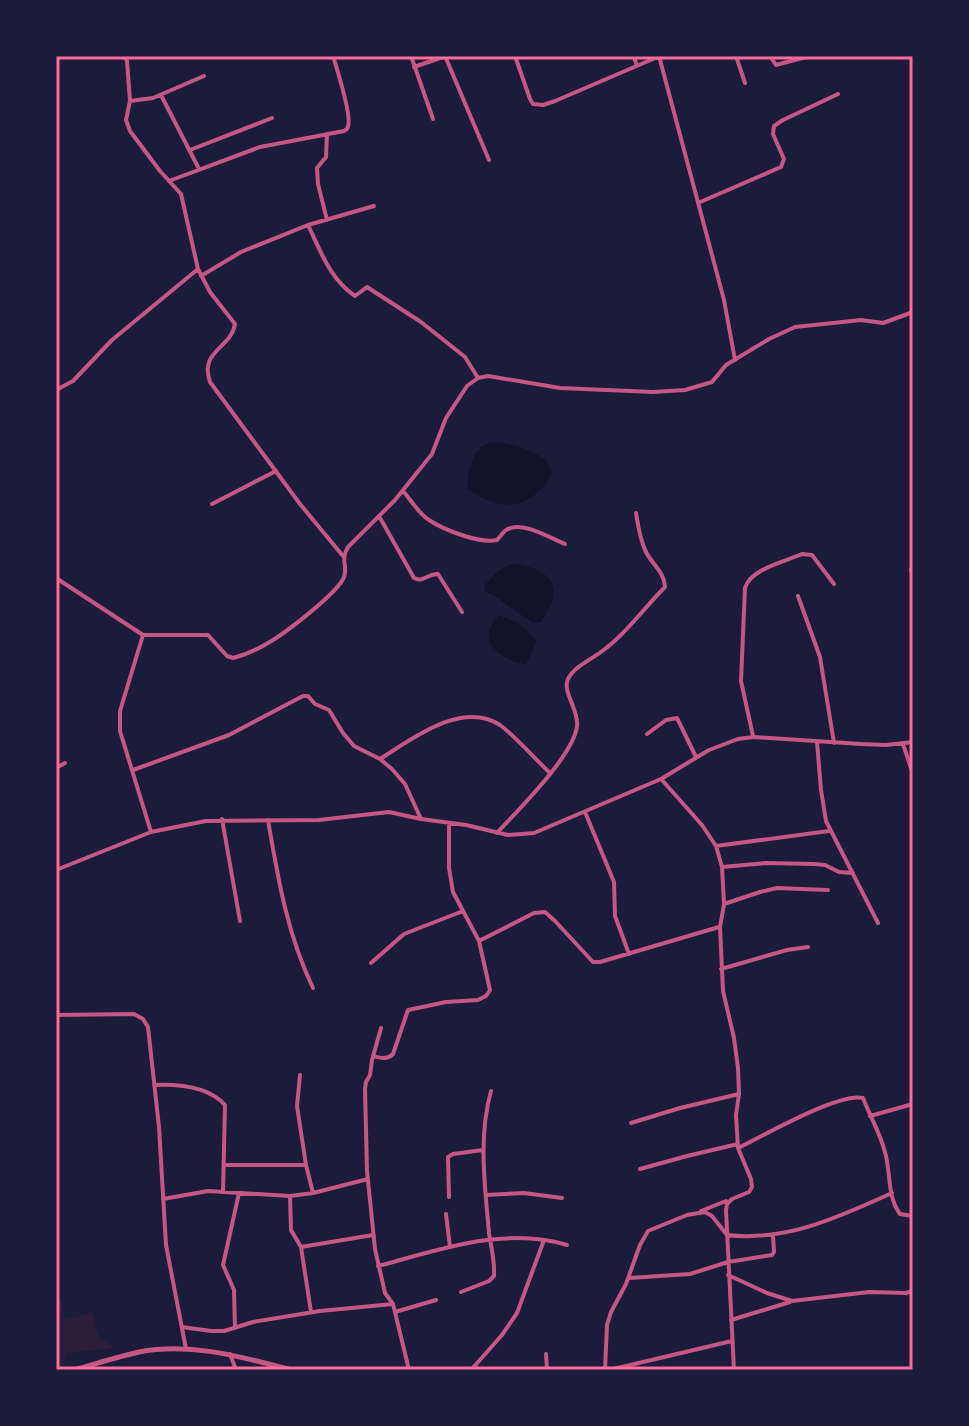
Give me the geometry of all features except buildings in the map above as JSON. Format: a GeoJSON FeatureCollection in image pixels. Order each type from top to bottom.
{"type":"FeatureCollection","features":[{"type":"Feature","properties":{"kind":"street"},"geometry":{"type":"LineString","coordinates":[[56,578],[143,635],[208,635],[227,656],[233,658],[268,643],[316,606],[339,585],[345,575],[343,556],[300,504],[210,382],[207,364],[235,328],[198,269],[181,194],[130,131],[126,120],[130,101],[124,56]]}},
{"type":"Feature","properties":{"kind":"street"},"geometry":{"type":"LineString","coordinates":[[169,181],[260,147],[348,129],[347,108],[333,56]]}},
{"type":"Feature","properties":{"kind":"street"},"geometry":{"type":"LineString","coordinates":[[411,56],[433,119]]}},
{"type":"Feature","properties":{"kind":"street"},"geometry":{"type":"LineString","coordinates":[[414,67],[445,56],[489,160]]}},
{"type":"Feature","properties":{"kind":"street"},"geometry":{"type":"LineString","coordinates":[[515,56],[530,99],[537,106],[660,56],[724,300],[735,360]]}},
{"type":"Feature","properties":{"kind":"street"},"geometry":{"type":"LineString","coordinates":[[633,56],[637,65]]}},
{"type":"Feature","properties":{"kind":"street"},"geometry":{"type":"LineString","coordinates":[[736,56],[745,83]]}},
{"type":"Feature","properties":{"kind":"street"},"geometry":{"type":"LineString","coordinates":[[770,56],[776,65],[806,57]]}},
{"type":"Feature","properties":{"kind":"street"},"geometry":{"type":"LineString","coordinates":[[130,101],[153,98],[204,76]]}},
{"type":"Feature","properties":{"kind":"street"},"geometry":{"type":"LineString","coordinates":[[698,203],[781,167],[784,159],[773,134],[774,126],[838,94]]}},
{"type":"Feature","properties":{"kind":"street"},"geometry":{"type":"LineString","coordinates":[[161,95],[199,169]]}},
{"type":"Feature","properties":{"kind":"street"},"geometry":{"type":"LineString","coordinates":[[190,150],[272,118]]}},
{"type":"Feature","properties":{"kind":"street"},"geometry":{"type":"LineString","coordinates":[[327,134],[326,157],[317,168],[327,220]]}},
{"type":"Feature","properties":{"kind":"street"},"geometry":{"type":"LineString","coordinates":[[201,276],[241,252],[308,225],[374,206]]}},
{"type":"Feature","properties":{"kind":"street"},"geometry":{"type":"LineString","coordinates":[[308,225],[327,266],[346,290],[355,296],[367,287],[421,322],[465,357],[478,378]]}},
{"type":"Feature","properties":{"kind":"street"},"geometry":{"type":"LineString","coordinates":[[56,390],[73,381],[112,340],[198,269]]}},
{"type":"Feature","properties":{"kind":"street"},"geometry":{"type":"LineString","coordinates":[[343,556],[348,547],[403,491],[432,454],[446,418],[467,386],[478,378],[488,376],[560,388],[653,392],[685,390],[712,382],[726,365],[795,327],[861,320],[883,323],[913,312]]}},
{"type":"Feature","properties":{"kind":"street"},"geometry":{"type":"LineString","coordinates":[[212,504],[276,471]]}},
{"type":"Feature","properties":{"kind":"street"},"geometry":{"type":"LineString","coordinates":[[403,491],[429,520],[460,534],[492,542],[508,528],[530,528],[565,544]]}},
{"type":"Feature","properties":{"kind":"street"},"geometry":{"type":"LineString","coordinates":[[497,833],[550,773],[576,733],[578,722],[566,685],[569,677],[610,645],[665,587],[664,577],[644,548],[636,513]]}},
{"type":"Feature","properties":{"kind":"street"},"geometry":{"type":"LineString","coordinates":[[379,516],[414,578],[418,580],[438,574],[462,612]]}},
{"type":"Feature","properties":{"kind":"street"},"geometry":{"type":"LineString","coordinates":[[753,737],[741,681],[747,580],[807,554],[812,555],[834,584]]}},
{"type":"Feature","properties":{"kind":"street"},"geometry":{"type":"LineString","coordinates":[[913,565],[913,576]]}},
{"type":"Feature","properties":{"kind":"street"},"geometry":{"type":"LineString","coordinates":[[798,596],[820,657],[834,743]]}},
{"type":"Feature","properties":{"kind":"street"},"geometry":{"type":"LineString","coordinates":[[143,635],[120,711],[120,731],[151,832]]}},
{"type":"Feature","properties":{"kind":"street"},"geometry":{"type":"LineString","coordinates":[[133,770],[229,735],[308,696],[315,704],[329,710],[354,746],[392,769],[405,784],[421,819]]}},
{"type":"Feature","properties":{"kind":"street"},"geometry":{"type":"LineString","coordinates":[[380,759],[419,735],[458,718],[481,717],[500,725],[550,773]]}},
{"type":"Feature","properties":{"kind":"street"},"geometry":{"type":"LineString","coordinates":[[647,734],[666,720],[677,718],[696,757]]}},
{"type":"Feature","properties":{"kind":"street"},"geometry":{"type":"LineString","coordinates":[[56,870],[151,832],[222,819],[319,820],[389,812],[497,833],[534,833],[661,779],[696,757],[738,739],[913,742]]}},
{"type":"Feature","properties":{"kind":"street"},"geometry":{"type":"LineString","coordinates":[[817,742],[823,808],[829,831],[878,923]]}},
{"type":"Feature","properties":{"kind":"street"},"geometry":{"type":"LineString","coordinates":[[903,744],[913,774]]}},
{"type":"Feature","properties":{"kind":"street"},"geometry":{"type":"LineString","coordinates":[[56,768],[65,763]]}},
{"type":"Feature","properties":{"kind":"street"},"geometry":{"type":"LineString","coordinates":[[661,779],[702,825],[716,846],[722,867],[724,904],[720,927],[723,991],[738,1068],[738,1146],[752,1187],[749,1192],[648,1231],[607,1325],[607,1370],[733,1341]]}},
{"type":"Feature","properties":{"kind":"street"},"geometry":{"type":"LineString","coordinates":[[585,812],[614,882],[615,916],[629,954]]}},
{"type":"Feature","properties":{"kind":"street"},"geometry":{"type":"LineString","coordinates":[[222,819],[240,921]]}},
{"type":"Feature","properties":{"kind":"street"},"geometry":{"type":"LineString","coordinates":[[268,820],[282,901],[313,988]]}},
{"type":"Feature","properties":{"kind":"street"},"geometry":{"type":"LineString","coordinates":[[373,1056],[384,1059],[393,1054],[408,1010],[446,1002],[478,1000],[490,990],[479,941],[453,892],[449,868],[449,823]]}},
{"type":"Feature","properties":{"kind":"street"},"geometry":{"type":"LineString","coordinates":[[716,846],[829,831]]}},
{"type":"Feature","properties":{"kind":"street"},"geometry":{"type":"LineString","coordinates":[[722,867],[766,863],[814,864],[853,873]]}},
{"type":"Feature","properties":{"kind":"street"},"geometry":{"type":"LineString","coordinates":[[724,904],[777,888],[828,890]]}},
{"type":"Feature","properties":{"kind":"street"},"geometry":{"type":"LineString","coordinates":[[371,963],[404,934],[463,911]]}},
{"type":"Feature","properties":{"kind":"street"},"geometry":{"type":"LineString","coordinates":[[479,941],[540,911],[555,921],[593,962],[600,962],[720,927]]}},
{"type":"Feature","properties":{"kind":"street"},"geometry":{"type":"LineString","coordinates":[[721,969],[808,947]]}},
{"type":"Feature","properties":{"kind":"street"},"geometry":{"type":"LineString","coordinates":[[56,1015],[134,1014],[143,1019],[148,1027],[166,1245],[186,1349]]}},
{"type":"Feature","properties":{"kind":"street"},"geometry":{"type":"LineString","coordinates":[[381,1028],[364,1098],[368,1179],[378,1266],[385,1293],[393,1304],[409,1370]]}},
{"type":"Feature","properties":{"kind":"street"},"geometry":{"type":"LineString","coordinates":[[300,1075],[297,1106],[313,1193]]}},
{"type":"Feature","properties":{"kind":"street"},"geometry":{"type":"LineString","coordinates":[[154,1085],[183,1085],[221,1100],[226,1110],[223,1192]]}},
{"type":"Feature","properties":{"kind":"street"},"geometry":{"type":"LineString","coordinates":[[461,1292],[494,1276],[483,1150],[485,1116],[491,1091]]}},
{"type":"Feature","properties":{"kind":"street"},"geometry":{"type":"LineString","coordinates":[[631,1123],[739,1094]]}},
{"type":"Feature","properties":{"kind":"street"},"geometry":{"type":"LineString","coordinates":[[640,1169],[738,1146],[814,1111],[859,1096],[863,1098],[886,1155],[895,1207],[900,1214],[913,1216]]}},
{"type":"Feature","properties":{"kind":"street"},"geometry":{"type":"LineString","coordinates":[[870,1116],[913,1104]]}},
{"type":"Feature","properties":{"kind":"street"},"geometry":{"type":"LineString","coordinates":[[449,1197],[448,1157],[483,1150]]}},
{"type":"Feature","properties":{"kind":"street"},"geometry":{"type":"LineString","coordinates":[[224,1165],[306,1165]]}},
{"type":"Feature","properties":{"kind":"street"},"geometry":{"type":"LineString","coordinates":[[163,1199],[208,1191],[290,1196],[368,1179]]}},
{"type":"Feature","properties":{"kind":"street"},"geometry":{"type":"LineString","coordinates":[[235,1328],[234,1290],[223,1265],[239,1193]]}},
{"type":"Feature","properties":{"kind":"street"},"geometry":{"type":"LineString","coordinates":[[486,1195],[524,1193],[562,1198]]}},
{"type":"Feature","properties":{"kind":"street"},"geometry":{"type":"LineString","coordinates":[[696,1213],[705,1212],[712,1216],[727,1235],[773,1235],[815,1225],[892,1193]]}},
{"type":"Feature","properties":{"kind":"street"},"geometry":{"type":"LineString","coordinates":[[290,1196],[291,1230],[301,1247],[311,1312]]}},
{"type":"Feature","properties":{"kind":"street"},"geometry":{"type":"LineString","coordinates":[[732,1199],[726,1210],[734,1370]]}},
{"type":"Feature","properties":{"kind":"street"},"geometry":{"type":"LineString","coordinates":[[446,1214],[450,1247]]}},
{"type":"Feature","properties":{"kind":"street"},"geometry":{"type":"LineString","coordinates":[[301,1247],[373,1235]]}},
{"type":"Feature","properties":{"kind":"street"},"geometry":{"type":"LineString","coordinates":[[629,1278],[690,1274],[728,1262],[772,1255],[773,1235]]}},
{"type":"Feature","properties":{"kind":"street"},"geometry":{"type":"LineString","coordinates":[[378,1266],[490,1239],[544,1240],[567,1245]]}},
{"type":"Feature","properties":{"kind":"street"},"geometry":{"type":"LineString","coordinates":[[471,1370],[517,1313],[544,1240]]}},
{"type":"Feature","properties":{"kind":"street"},"geometry":{"type":"LineString","coordinates":[[728,1275],[792,1301]]}},
{"type":"Feature","properties":{"kind":"street"},"geometry":{"type":"LineString","coordinates":[[731,1320],[792,1301],[869,1292],[913,1291]]}},
{"type":"Feature","properties":{"kind":"street"},"geometry":{"type":"LineString","coordinates":[[395,1312],[436,1300]]}},
{"type":"Feature","properties":{"kind":"street"},"geometry":{"type":"LineString","coordinates":[[182,1327],[211,1331],[311,1312],[393,1304]]}},
{"type":"Feature","properties":{"kind":"street"},"geometry":{"type":"LineString","coordinates":[[73,1370],[141,1352],[186,1349],[230,1354],[292,1370]]}},
{"type":"Feature","properties":{"kind":"street"},"geometry":{"type":"LineString","coordinates":[[230,1354],[236,1370]]}},
{"type":"Feature","properties":{"kind":"street"},"geometry":{"type":"LineString","coordinates":[[546,1354],[547,1370]]}},
{"type":"Feature","properties":{"kind":"shaded area"},"geometry":{"type":"Polygon","coordinates":[[[498,442],[518,446],[546,459],[552,474],[535,495],[525,501],[514,504],[492,502],[468,489],[469,471],[476,453],[484,445],[498,442]]]}},
{"type":"Feature","properties":{"kind":"shaded area"},"geometry":{"type":"Polygon","coordinates":[[[510,564],[531,568],[550,580],[554,597],[541,622],[533,623],[485,592],[484,586],[510,564]]]}},
{"type":"Feature","properties":{"kind":"shaded area"},"geometry":{"type":"Polygon","coordinates":[[[499,615],[521,625],[537,641],[526,664],[510,660],[489,641],[491,625],[499,615]]]}},
{"type":"Feature","properties":{"kind":"shaded area"},"geometry":{"type":"Polygon","coordinates":[[[61,1300],[65,1320],[92,1312],[97,1334],[114,1348],[67,1353],[62,1370],[56,1370],[56,1305],[61,1300]]]}}]}
